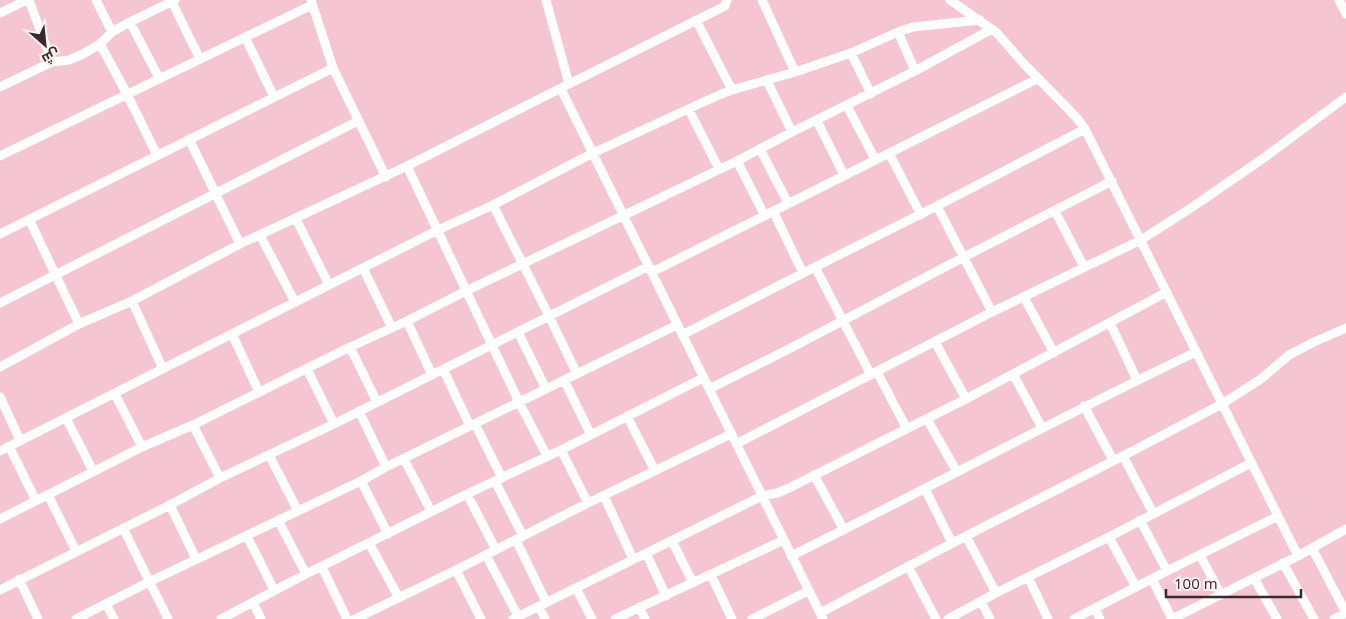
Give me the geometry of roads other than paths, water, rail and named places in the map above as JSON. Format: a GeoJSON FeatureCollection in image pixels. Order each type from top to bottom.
{"type":"FeatureCollection","features":[{"type":"Feature","properties":{"kind":"street"},"geometry":{"type":"LineString","coordinates":[[0,13],[28,0],[52,62]]}},
{"type":"Feature","properties":{"kind":"street"},"geometry":{"type":"LineString","coordinates":[[96,0],[112,32]]}},
{"type":"Feature","properties":{"kind":"street"},"geometry":{"type":"LineString","coordinates":[[546,0],[565,86],[593,153],[821,616],[908,566],[1222,404],[1261,380],[1289,355],[1346,328]]}},
{"type":"Feature","properties":{"kind":"street"},"geometry":{"type":"LineString","coordinates":[[0,367],[79,324],[132,301],[240,244],[386,177],[726,3],[737,0]]}},
{"type":"Feature","properties":{"kind":"street"},"geometry":{"type":"LineString","coordinates":[[762,0],[795,72]]}},
{"type":"Feature","properties":{"kind":"street"},"geometry":{"type":"LineString","coordinates":[[950,0],[992,29],[1037,79],[1076,117],[1085,129],[1298,556]]}},
{"type":"Feature","properties":{"kind":"street"},"geometry":{"type":"LineString","coordinates":[[1339,0],[1346,14]]}},
{"type":"Feature","properties":{"kind":"street"},"geometry":{"type":"LineString","coordinates":[[0,87],[52,62],[69,60],[84,54],[100,44],[112,32],[174,1],[200,59]]}},
{"type":"Feature","properties":{"kind":"street"},"geometry":{"type":"LineString","coordinates":[[0,156],[245,37],[311,2],[332,68],[386,177]]}},
{"type":"Feature","properties":{"kind":"street"},"geometry":{"type":"LineString","coordinates":[[696,20],[732,90]]}},
{"type":"Feature","properties":{"kind":"street"},"geometry":{"type":"LineString","coordinates":[[0,450],[593,153],[732,90],[795,72],[851,52],[898,32],[913,28],[980,20]]}},
{"type":"Feature","properties":{"kind":"street"},"geometry":{"type":"LineString","coordinates":[[130,22],[159,78]]}},
{"type":"Feature","properties":{"kind":"street"},"geometry":{"type":"LineString","coordinates":[[0,519],[142,447],[193,425],[718,169],[737,162],[792,132],[916,71],[992,29]]}},
{"type":"Feature","properties":{"kind":"street"},"geometry":{"type":"LineString","coordinates":[[898,32],[916,71]]}},
{"type":"Feature","properties":{"kind":"street"},"geometry":{"type":"LineString","coordinates":[[245,37],[274,97]]}},
{"type":"Feature","properties":{"kind":"street"},"geometry":{"type":"LineString","coordinates":[[100,44],[128,94],[157,155]]}},
{"type":"Feature","properties":{"kind":"street"},"geometry":{"type":"LineString","coordinates":[[851,52],[870,94]]}},
{"type":"Feature","properties":{"kind":"street"},"geometry":{"type":"LineString","coordinates":[[0,234],[332,68]]}},
{"type":"Feature","properties":{"kind":"street"},"geometry":{"type":"LineString","coordinates":[[0,590],[220,478],[334,424],[549,316],[769,213],[1037,79]]}},
{"type":"Feature","properties":{"kind":"street"},"geometry":{"type":"LineString","coordinates":[[767,81],[792,132]]}},
{"type":"Feature","properties":{"kind":"street"},"geometry":{"type":"LineString","coordinates":[[736,444],[992,312],[1141,240],[1260,160],[1346,97]]}},
{"type":"Feature","properties":{"kind":"street"},"geometry":{"type":"LineString","coordinates":[[847,106],[875,160]]}},
{"type":"Feature","properties":{"kind":"street"},"geometry":{"type":"LineString","coordinates":[[689,110],[718,169]]}},
{"type":"Feature","properties":{"kind":"street"},"geometry":{"type":"LineString","coordinates":[[817,120],[844,175]]}},
{"type":"Feature","properties":{"kind":"street"},"geometry":{"type":"LineString","coordinates":[[0,302],[358,121]]}},
{"type":"Feature","properties":{"kind":"street"},"geometry":{"type":"LineString","coordinates":[[682,335],[815,266],[921,215],[1085,129]]}},
{"type":"Feature","properties":{"kind":"street"},"geometry":{"type":"LineString","coordinates":[[189,139],[240,244]]}},
{"type":"Feature","properties":{"kind":"street"},"geometry":{"type":"LineString","coordinates":[[760,149],[788,203]]}},
{"type":"Feature","properties":{"kind":"street"},"geometry":{"type":"LineString","coordinates":[[889,153],[921,215]]}},
{"type":"Feature","properties":{"kind":"street"},"geometry":{"type":"LineString","coordinates":[[737,162],[803,273]]}},
{"type":"Feature","properties":{"kind":"street"},"geometry":{"type":"LineString","coordinates":[[407,166],[519,402],[547,456]]}},
{"type":"Feature","properties":{"kind":"street"},"geometry":{"type":"LineString","coordinates":[[709,389],[1112,181]]}},
{"type":"Feature","properties":{"kind":"street"},"geometry":{"type":"LineString","coordinates":[[492,205],[577,374]]}},
{"type":"Feature","properties":{"kind":"street"},"geometry":{"type":"LineString","coordinates":[[937,206],[992,312]]}},
{"type":"Feature","properties":{"kind":"street"},"geometry":{"type":"LineString","coordinates":[[1055,211],[1084,267]]}},
{"type":"Feature","properties":{"kind":"street"},"geometry":{"type":"LineString","coordinates":[[29,219],[79,324]]}},
{"type":"Feature","properties":{"kind":"street"},"geometry":{"type":"LineString","coordinates":[[296,219],[329,285]]}},
{"type":"Feature","properties":{"kind":"street"},"geometry":{"type":"LineString","coordinates":[[260,235],[295,302]]}},
{"type":"Feature","properties":{"kind":"street"},"geometry":{"type":"LineString","coordinates":[[815,266],[843,320],[907,429]]}},
{"type":"Feature","properties":{"kind":"street"},"geometry":{"type":"LineString","coordinates":[[363,268],[392,328]]}},
{"type":"Feature","properties":{"kind":"street"},"geometry":{"type":"LineString","coordinates":[[486,555],[515,618],[762,496],[783,491],[927,419],[1167,292]]}},
{"type":"Feature","properties":{"kind":"street"},"geometry":{"type":"LineString","coordinates":[[1024,296],[1054,352]]}},
{"type":"Feature","properties":{"kind":"street"},"geometry":{"type":"LineString","coordinates":[[132,301],[163,369]]}},
{"type":"Feature","properties":{"kind":"street"},"geometry":{"type":"LineString","coordinates":[[407,321],[432,375]]}},
{"type":"Feature","properties":{"kind":"street"},"geometry":{"type":"LineString","coordinates":[[1110,323],[1137,380]]}},
{"type":"Feature","properties":{"kind":"street"},"geometry":{"type":"LineString","coordinates":[[76,619],[678,325]]}},
{"type":"Feature","properties":{"kind":"street"},"geometry":{"type":"LineString","coordinates":[[518,332],[546,389]]}},
{"type":"Feature","properties":{"kind":"street"},"geometry":{"type":"LineString","coordinates":[[232,334],[259,392]]}},
{"type":"Feature","properties":{"kind":"street"},"geometry":{"type":"LineString","coordinates":[[935,342],[966,399]]}},
{"type":"Feature","properties":{"kind":"street"},"geometry":{"type":"LineString","coordinates":[[350,347],[377,402]]}},
{"type":"Feature","properties":{"kind":"street"},"geometry":{"type":"LineString","coordinates":[[791,556],[1084,406],[1196,352]]}},
{"type":"Feature","properties":{"kind":"street"},"geometry":{"type":"LineString","coordinates":[[307,369],[334,424]]}},
{"type":"Feature","properties":{"kind":"street"},"geometry":{"type":"LineString","coordinates":[[443,369],[473,425],[498,480],[543,604],[545,619]]}},
{"type":"Feature","properties":{"kind":"street"},"geometry":{"type":"LineString","coordinates":[[1013,374],[1042,428]]}},
{"type":"Feature","properties":{"kind":"street"},"geometry":{"type":"LineString","coordinates":[[224,618],[274,590],[467,494],[561,450],[703,378]]}},
{"type":"Feature","properties":{"kind":"street"},"geometry":{"type":"LineString","coordinates":[[564,380],[591,435]]}},
{"type":"Feature","properties":{"kind":"street"},"geometry":{"type":"LineString","coordinates":[[115,394],[142,447]]}},
{"type":"Feature","properties":{"kind":"street"},"geometry":{"type":"LineString","coordinates":[[0,397],[20,440]]}},
{"type":"Feature","properties":{"kind":"street"},"geometry":{"type":"LineString","coordinates":[[1084,406],[1113,460]]}},
{"type":"Feature","properties":{"kind":"street"},"geometry":{"type":"LineString","coordinates":[[359,411],[386,467]]}},
{"type":"Feature","properties":{"kind":"street"},"geometry":{"type":"LineString","coordinates":[[627,416],[655,471]]}},
{"type":"Feature","properties":{"kind":"street"},"geometry":{"type":"LineString","coordinates":[[66,418],[93,471]]}},
{"type":"Feature","properties":{"kind":"street"},"geometry":{"type":"LineString","coordinates":[[927,419],[957,472]]}},
{"type":"Feature","properties":{"kind":"street"},"geometry":{"type":"LineString","coordinates":[[193,425],[220,478]]}},
{"type":"Feature","properties":{"kind":"street"},"geometry":{"type":"LineString","coordinates":[[355,619],[731,434]]}},
{"type":"Feature","properties":{"kind":"street"},"geometry":{"type":"LineString","coordinates":[[9,446],[36,501]]}},
{"type":"Feature","properties":{"kind":"street"},"geometry":{"type":"LineString","coordinates":[[561,450],[588,503]]}},
{"type":"Feature","properties":{"kind":"street"},"geometry":{"type":"LineString","coordinates":[[269,455],[298,511]]}},
{"type":"Feature","properties":{"kind":"street"},"geometry":{"type":"LineString","coordinates":[[1123,456],[1152,513]]}},
{"type":"Feature","properties":{"kind":"street"},"geometry":{"type":"LineString","coordinates":[[404,459],[431,512]]}},
{"type":"Feature","properties":{"kind":"street"},"geometry":{"type":"LineString","coordinates":[[948,619],[1251,463]]}},
{"type":"Feature","properties":{"kind":"street"},"geometry":{"type":"LineString","coordinates":[[814,475],[844,530]]}},
{"type":"Feature","properties":{"kind":"street"},"geometry":{"type":"LineString","coordinates":[[361,481],[388,534]]}},
{"type":"Feature","properties":{"kind":"street"},"geometry":{"type":"LineString","coordinates":[[925,489],[952,543]]}},
{"type":"Feature","properties":{"kind":"street"},"geometry":{"type":"LineString","coordinates":[[467,494],[496,550]]}},
{"type":"Feature","properties":{"kind":"street"},"geometry":{"type":"LineString","coordinates":[[48,495],[76,551]]}},
{"type":"Feature","properties":{"kind":"street"},"geometry":{"type":"LineString","coordinates":[[604,496],[633,559]]}},
{"type":"Feature","properties":{"kind":"street"},"geometry":{"type":"LineString","coordinates":[[170,505],[196,559]]}},
{"type":"Feature","properties":{"kind":"street"},"geometry":{"type":"LineString","coordinates":[[1074,619],[1278,516]]}},
{"type":"Feature","properties":{"kind":"street"},"geometry":{"type":"LineString","coordinates":[[278,520],[306,574]]}},
{"type":"Feature","properties":{"kind":"street"},"geometry":{"type":"LineString","coordinates":[[1140,520],[1168,571]]}},
{"type":"Feature","properties":{"kind":"street"},"geometry":{"type":"LineString","coordinates":[[123,528],[168,619]]}},
{"type":"Feature","properties":{"kind":"street"},"geometry":{"type":"LineString","coordinates":[[1152,579],[1172,619],[1298,556],[1346,529]]}},
{"type":"Feature","properties":{"kind":"street"},"geometry":{"type":"LineString","coordinates":[[247,536],[274,590]]}},
{"type":"Feature","properties":{"kind":"street"},"geometry":{"type":"LineString","coordinates":[[966,536],[996,593]]}},
{"type":"Feature","properties":{"kind":"street"},"geometry":{"type":"LineString","coordinates":[[1109,537],[1136,587]]}},
{"type":"Feature","properties":{"kind":"street"},"geometry":{"type":"LineString","coordinates":[[615,619],[784,540]]}},
{"type":"Feature","properties":{"kind":"street"},"geometry":{"type":"LineString","coordinates":[[672,541],[693,583]]}},
{"type":"Feature","properties":{"kind":"street"},"geometry":{"type":"LineString","coordinates":[[369,543],[399,598]]}},
{"type":"Feature","properties":{"kind":"street"},"geometry":{"type":"LineString","coordinates":[[1312,548],[1346,613],[1334,619]]}},
{"type":"Feature","properties":{"kind":"street"},"geometry":{"type":"LineString","coordinates":[[646,553],[666,596]]}},
{"type":"Feature","properties":{"kind":"street"},"geometry":{"type":"LineString","coordinates":[[1200,555],[1221,595]]}},
{"type":"Feature","properties":{"kind":"street"},"geometry":{"type":"LineString","coordinates":[[1284,563],[1314,619]]}},
{"type":"Feature","properties":{"kind":"street"},"geometry":{"type":"LineString","coordinates":[[908,566],[936,619]]}},
{"type":"Feature","properties":{"kind":"street"},"geometry":{"type":"LineString","coordinates":[[322,567],[347,619]]}},
{"type":"Feature","properties":{"kind":"street"},"geometry":{"type":"LineString","coordinates":[[456,570],[481,619]]}},
{"type":"Feature","properties":{"kind":"street"},"geometry":{"type":"LineString","coordinates":[[711,575],[732,619]]}},
{"type":"Feature","properties":{"kind":"street"},"geometry":{"type":"LineString","coordinates":[[1028,577],[1048,619]]}},
{"type":"Feature","properties":{"kind":"street"},"geometry":{"type":"LineString","coordinates":[[1254,578],[1277,619]]}},
{"type":"Feature","properties":{"kind":"street"},"geometry":{"type":"LineString","coordinates":[[19,579],[38,619]]}},
{"type":"Feature","properties":{"kind":"street"},"geometry":{"type":"LineString","coordinates":[[576,588],[592,619]]}},
{"type":"Feature","properties":{"kind":"street"},"geometry":{"type":"LineString","coordinates":[[752,619],[808,591]]}},
{"type":"Feature","properties":{"kind":"street"},"geometry":{"type":"LineString","coordinates":[[981,601],[990,619]]}},
{"type":"Feature","properties":{"kind":"street"},"geometry":{"type":"LineString","coordinates":[[253,602],[261,619]]}},
{"type":"Feature","properties":{"kind":"street"},"geometry":{"type":"LineString","coordinates":[[106,604],[114,619]]}},
{"type":"Feature","properties":{"kind":"street"},"geometry":{"type":"LineString","coordinates":[[639,607],[645,619]]}},
{"type":"Feature","properties":{"kind":"street"},"geometry":{"type":"LineString","coordinates":[[1095,608],[1100,619]]}}]}
